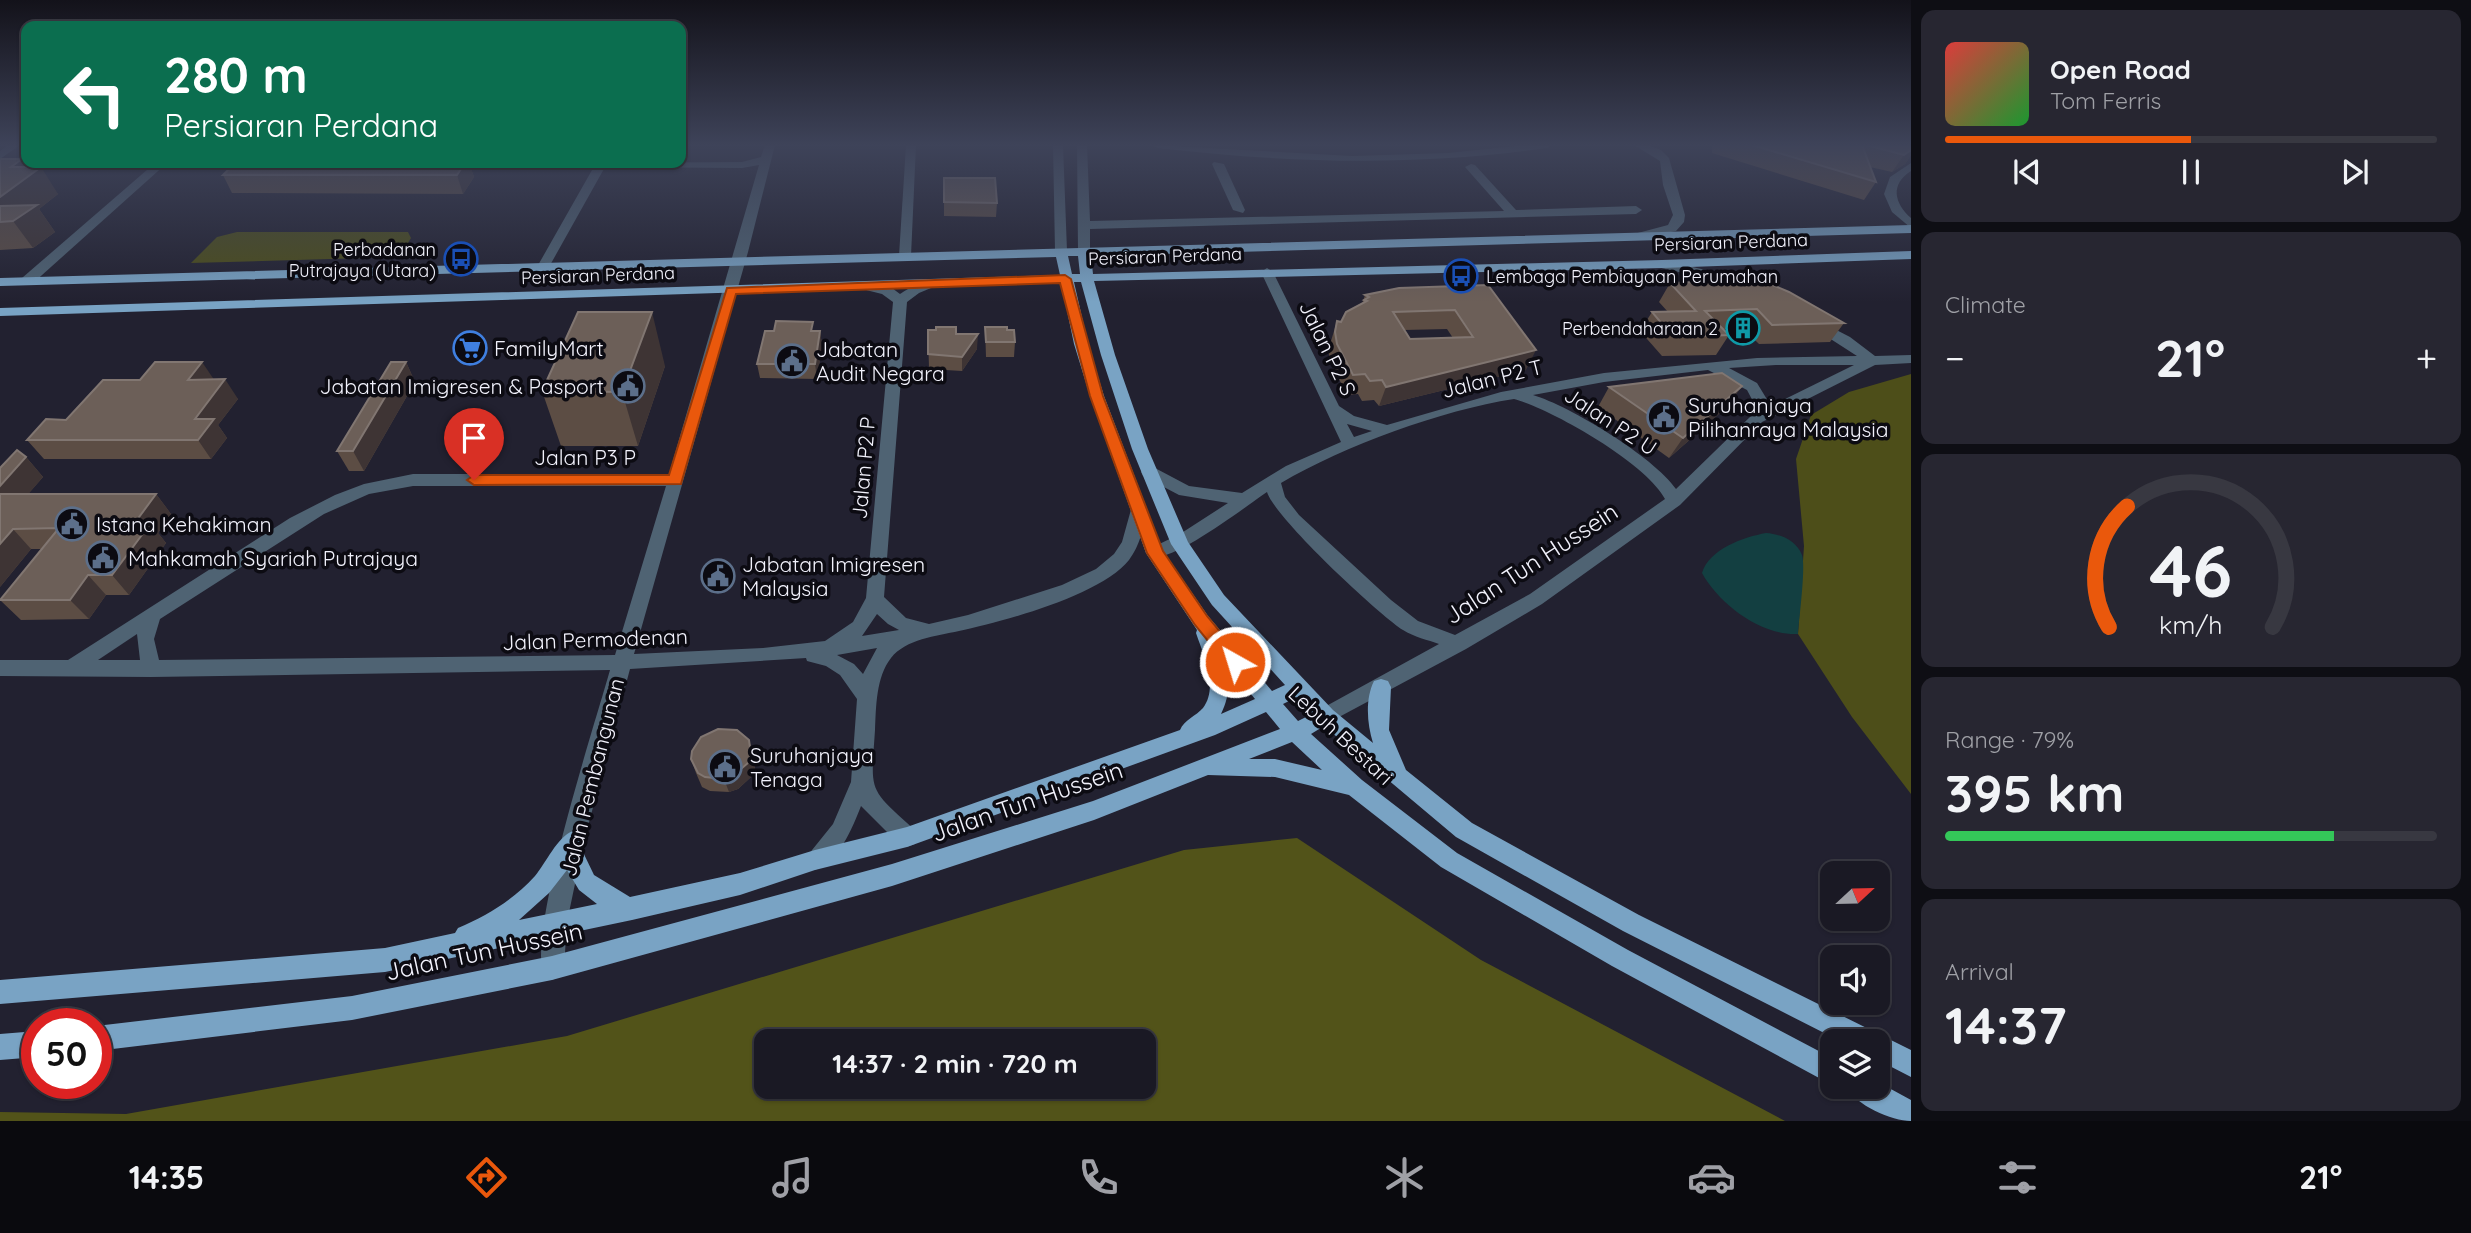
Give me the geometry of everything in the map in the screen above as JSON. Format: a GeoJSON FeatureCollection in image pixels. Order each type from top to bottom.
{"type":"FeatureCollection","features":[{"type":"Feature","properties":{"kind":"main road","name":"Persiaran Perdana"},"geometry":{"type":"LineString","coordinates":[[0,282],[1911,227]]}},
{"type":"Feature","properties":{"kind":"main road","name":"Lebuh Bestari"},"geometry":{"type":"LineString","coordinates":[[1061,251],[1065,279],[1097,396],[1155,553],[1201,621],[1295,732],[1355,787],[1449,860],[1620,958],[1820,1066]]}},
{"type":"Feature","properties":{"kind":"main road","name":"Lebuh Bestari"},"geometry":{"type":"LineString","coordinates":[[1084,251],[1087,278],[1108,355],[1149,472],[1180,544],[1218,600],[1298,688],[1326,716],[1464,830],[1631,923],[1842,1029]]}},
{"type":"Feature","properties":{"kind":"main road","name":"Persiaran Perdana"},"geometry":{"type":"LineString","coordinates":[[0,312],[1267,272],[1662,264],[1911,255]]}},
{"type":"Feature","properties":{"kind":"main road"},"geometry":{"type":"LineString","coordinates":[[1153,748],[1195,728],[1217,705],[1221,680],[1201,621]]}},
{"type":"Feature","properties":{"kind":"main road"},"geometry":{"type":"LineString","coordinates":[[1381,687],[1376,721],[1386,751],[1403,781]]}},
{"type":"Feature","properties":{"kind":"main road","name":"Jalan Tun Hussein"},"geometry":{"type":"LineString","coordinates":[[0,992],[385,960],[740,884],[815,860],[907,837],[1153,748],[1269,703],[1298,688]]}},
{"type":"Feature","properties":{"kind":"main road","name":"Jalan Tun Hussein"},"geometry":{"type":"LineString","coordinates":[[112,1037],[352,1008],[552,968],[892,875],[1094,810],[1295,732],[1326,716]]}},
{"type":"Feature","properties":{"kind":"main road"},"geometry":{"type":"LineString","coordinates":[[1203,768],[1275,768],[1355,787]]}},
{"type":"Feature","properties":{"kind":"main road"},"geometry":{"type":"LineString","coordinates":[[573,847],[577,871],[592,889],[632,909]]}},
{"type":"Feature","properties":{"kind":"main road"},"geometry":{"type":"LineString","coordinates":[[385,960],[470,934],[519,907],[561,864],[573,847]]}},
{"type":"Feature","properties":{"kind":"main road"},"geometry":{"type":"LineString","coordinates":[[0,1046],[21,1045]]}},
{"type":"Feature","properties":{"kind":"main road"},"geometry":{"type":"LineString","coordinates":[[1890,1053],[1911,1064]]}},
{"type":"Feature","properties":{"kind":"main road"},"geometry":{"type":"LineString","coordinates":[[1883,1099],[1911,1114]]}},
{"type":"Feature","properties":{"kind":"street"},"geometry":{"type":"LineString","coordinates":[[27,281],[122,197]]}},
{"type":"Feature","properties":{"kind":"street"},"geometry":{"type":"LineString","coordinates":[[543,267],[582,197]]}},
{"type":"Feature","properties":{"kind":"street","name":"Jalan Pembangunan"},"geometry":{"type":"LineString","coordinates":[[552,968],[555,922],[573,847],[622,663],[756,197]]}},
{"type":"Feature","properties":{"kind":"street"},"geometry":{"type":"LineString","coordinates":[[905,256],[908,197]]}},
{"type":"Feature","properties":{"kind":"street","name":"Lebuh Bestari"},"geometry":{"type":"LineString","coordinates":[[1059,197],[1061,251]]}},
{"type":"Feature","properties":{"kind":"street","name":"Lebuh Bestari"},"geometry":{"type":"LineString","coordinates":[[1083,197],[1084,251]]}},
{"type":"Feature","properties":{"kind":"street"},"geometry":{"type":"LineString","coordinates":[[1233,197],[1240,210]]}},
{"type":"Feature","properties":{"kind":"street"},"geometry":{"type":"LineString","coordinates":[[1498,197],[1514,215]]}},
{"type":"Feature","properties":{"kind":"street"},"geometry":{"type":"LineString","coordinates":[[1640,234],[1672,228],[1678,222],[1678,206],[1674,197]]}},
{"type":"Feature","properties":{"kind":"street"},"geometry":{"type":"LineString","coordinates":[[1890,197],[1895,210],[1911,227]]}},
{"type":"Feature","properties":{"kind":"street"},"geometry":{"type":"LineString","coordinates":[[1083,225],[1636,210]]}},
{"type":"Feature","properties":{"kind":"street"},"geometry":{"type":"LineString","coordinates":[[1662,264],[1705,274],[1766,296]]}},
{"type":"Feature","properties":{"kind":"street","name":"Jalan P2 S"},"geometry":{"type":"LineString","coordinates":[[1267,272],[1336,410],[1350,444]]}},
{"type":"Feature","properties":{"kind":"street"},"geometry":{"type":"LineString","coordinates":[[863,285],[887,291],[900,301],[914,290],[936,283]]}},
{"type":"Feature","properties":{"kind":"street","name":"Jalan P2 P"},"geometry":{"type":"LineString","coordinates":[[822,651],[851,635],[866,621],[874,598],[900,301]]}},
{"type":"Feature","properties":{"kind":"street"},"geometry":{"type":"LineString","coordinates":[[1801,314],[1845,340],[1872,361]]}},
{"type":"Feature","properties":{"kind":"street","name":"Jalan P2 T"},"geometry":{"type":"LineString","coordinates":[[1155,553],[1180,544],[1272,481],[1350,444],[1389,430],[1512,395],[1584,381],[1698,367],[1760,362],[1911,359]]}},
{"type":"Feature","properties":{"kind":"street","name":"Jalan Tun Hussein"},"geometry":{"type":"LineString","coordinates":[[1326,716],[1459,644],[1536,598],[1674,501],[1757,419],[1872,361]]}},
{"type":"Feature","properties":{"kind":"street"},"geometry":{"type":"LineString","coordinates":[[1698,367],[1724,371],[1757,392],[1764,407],[1757,419]]}},
{"type":"Feature","properties":{"kind":"street","name":"Jalan P2 U"},"geometry":{"type":"LineString","coordinates":[[1512,395],[1546,404],[1644,467],[1660,481],[1674,501]]}},
{"type":"Feature","properties":{"kind":"street"},"geometry":{"type":"LineString","coordinates":[[1336,410],[1349,419],[1389,430]]}},
{"type":"Feature","properties":{"kind":"street"},"geometry":{"type":"LineString","coordinates":[[1149,472],[1185,491],[1244,499]]}},
{"type":"Feature","properties":{"kind":"street","name":"Jalan P3 P"},"geometry":{"type":"LineString","coordinates":[[71,668],[334,500],[374,485],[413,480],[675,480]]}},
{"type":"Feature","properties":{"kind":"street"},"geometry":{"type":"LineString","coordinates":[[1272,481],[1277,498],[1293,519],[1385,605],[1411,626],[1459,644]]}},
{"type":"Feature","properties":{"kind":"street","name":"Jalan Permodenan"},"geometry":{"type":"LineString","coordinates":[[0,668],[151,669],[622,663],[796,654],[867,645],[1004,613],[1089,581],[1119,561],[1132,541],[1138,510]]}},
{"type":"Feature","properties":{"kind":"street"},"geometry":{"type":"LineString","coordinates":[[874,598],[893,620],[904,627],[922,631]]}},
{"type":"Feature","properties":{"kind":"street"},"geometry":{"type":"LineString","coordinates":[[151,669],[145,639],[152,615]]}},
{"type":"Feature","properties":{"kind":"street"},"geometry":{"type":"LineString","coordinates":[[815,860],[841,831],[861,782],[867,699],[873,672],[885,651],[922,631]]}},
{"type":"Feature","properties":{"kind":"street"},"geometry":{"type":"LineString","coordinates":[[796,654],[828,658],[845,668],[857,677],[867,699]]}},
{"type":"Feature","properties":{"kind":"street"},"geometry":{"type":"LineString","coordinates":[[861,782],[871,804],[907,837]]}},
{"type":"Feature","properties":{"kind":"shaded area"},"geometry":{"type":"Polygon","coordinates":[[[237,232],[408,232],[411,238],[399,257],[191,263],[217,237],[237,232]]]}},
{"type":"Feature","properties":{"kind":"shaded area"},"geometry":{"type":"Polygon","coordinates":[[[1911,374],[1911,794],[1852,717],[1798,634],[1804,546],[1796,459],[1811,415],[1849,392],[1911,374]]]}},
{"type":"Feature","properties":{"kind":"shaded area"},"geometry":{"type":"Polygon","coordinates":[[[1766,533],[1787,539],[1796,545],[1802,555],[1803,581],[1798,634],[1770,630],[1742,616],[1719,596],[1702,573],[1712,557],[1728,545],[1766,533]]]}},
{"type":"Feature","properties":{"kind":"shaded area"},"geometry":{"type":"Polygon","coordinates":[[[1297,838],[1481,960],[1785,1121],[0,1121],[0,1112],[126,1114],[567,1036],[1184,850],[1297,838]]]}},
{"type":"Feature","properties":{"kind":"building"},"geometry":{"type":"Polygon","coordinates":[[[944,197],[997,197],[997,203],[944,202],[944,197]]]}},
{"type":"Feature","properties":{"kind":"building"},"geometry":{"type":"Polygon","coordinates":[[[37,205],[13,221],[0,222],[0,206],[37,205]]]}},
{"type":"Feature","properties":{"kind":"building"},"geometry":{"type":"Polygon","coordinates":[[[1761,280],[1789,292],[1844,323],[1772,325],[1757,309],[1705,311],[1729,335],[1673,337],[1652,312],[1696,311],[1670,283],[1761,280]]]}},
{"type":"Feature","properties":{"kind":"building"},"geometry":{"type":"Polygon","coordinates":[[[1488,285],[1536,350],[1386,387],[1382,380],[1370,381],[1365,374],[1353,375],[1337,344],[1337,321],[1341,322],[1346,312],[1367,301],[1364,300],[1369,297],[1365,295],[1399,288],[1488,285]],[[1455,310],[1393,312],[1410,339],[1473,337],[1455,310]]]}},
{"type":"Feature","properties":{"kind":"building"},"geometry":{"type":"Polygon","coordinates":[[[578,312],[652,312],[622,392],[542,391],[578,312]]]}},
{"type":"Feature","properties":{"kind":"building"},"geometry":{"type":"Polygon","coordinates":[[[776,321],[813,322],[811,331],[820,331],[815,364],[757,364],[765,331],[774,331],[776,321]]]}},
{"type":"Feature","properties":{"kind":"building"},"geometry":{"type":"Polygon","coordinates":[[[936,327],[956,327],[956,334],[978,334],[962,357],[928,354],[928,330],[936,330],[936,327]]]}},
{"type":"Feature","properties":{"kind":"building"},"geometry":{"type":"Polygon","coordinates":[[[985,327],[1007,327],[1007,330],[1014,330],[1015,342],[986,342],[985,327]]]}},
{"type":"Feature","properties":{"kind":"building"},"geometry":{"type":"Polygon","coordinates":[[[155,362],[202,362],[188,380],[225,379],[195,419],[214,419],[198,440],[27,440],[46,419],[66,420],[103,380],[140,380],[155,362]]]}},
{"type":"Feature","properties":{"kind":"building"},"geometry":{"type":"Polygon","coordinates":[[[391,362],[406,362],[353,451],[337,451],[391,362]]]}},
{"type":"Feature","properties":{"kind":"building"},"geometry":{"type":"Polygon","coordinates":[[[1722,373],[1742,386],[1683,438],[1609,387],[1722,373]]]}},
{"type":"Feature","properties":{"kind":"building"},"geometry":{"type":"Polygon","coordinates":[[[17,450],[26,457],[0,486],[0,468],[17,450]]]}},
{"type":"Feature","properties":{"kind":"building"},"geometry":{"type":"Polygon","coordinates":[[[0,494],[156,494],[134,524],[150,524],[112,575],[88,575],[70,600],[0,600],[59,528],[13,529],[0,544],[0,494]]]}},
{"type":"Feature","properties":{"kind":"building","name":"Suruhanjaya Tenaga"},"geometry":{"type":"Polygon","coordinates":[[[718,729],[737,730],[749,740],[751,755],[748,763],[734,775],[724,779],[705,777],[698,773],[691,759],[692,751],[701,737],[718,729]]]}},
{"type":"Feature","properties":{"kind":"place","name":"Perbadanan Putrajaya (Utara)"},"geometry":{"type":"Point","coordinates":[461,259]}},
{"type":"Feature","properties":{"kind":"place","name":"Lembaga Pembiayaan Perumahan"},"geometry":{"type":"Point","coordinates":[1461,276]}},
{"type":"Feature","properties":{"kind":"place","name":"Perbendaharaan 2"},"geometry":{"type":"Point","coordinates":[1743,328]}},
{"type":"Feature","properties":{"kind":"place","name":"FamilyMart"},"geometry":{"type":"Point","coordinates":[470,348]}},
{"type":"Feature","properties":{"kind":"place","name":"Jabatan Audit Negara"},"geometry":{"type":"Point","coordinates":[792,361]}},
{"type":"Feature","properties":{"kind":"place","name":"Jabatan Imigresen & Pasport"},"geometry":{"type":"Point","coordinates":[628,386]}},
{"type":"Feature","properties":{"kind":"place","name":"Suruhanjaya Pilihanraya Malaysia"},"geometry":{"type":"Point","coordinates":[1664,417]}},
{"type":"Feature","properties":{"kind":"place","name":"Istana Kehakiman"},"geometry":{"type":"Point","coordinates":[72,524]}},
{"type":"Feature","properties":{"kind":"place","name":"Mahkamah Syariah Putrajaya"},"geometry":{"type":"Point","coordinates":[103,558]}},
{"type":"Feature","properties":{"kind":"place","name":"Jabatan Imigresen Malaysia"},"geometry":{"type":"Point","coordinates":[718,576]}},
{"type":"Feature","properties":{"kind":"place","name":"Suruhanjaya Tenaga"},"geometry":{"type":"Point","coordinates":[725,767]}},
{"type":"Feature","properties":{"kind":"route"},"geometry":{"type":"LineString","coordinates":[[474,480],[675,480],[731,290],[1065,279],[1097,396],[1155,553],[1201,621],[1235,662]]}}]}
